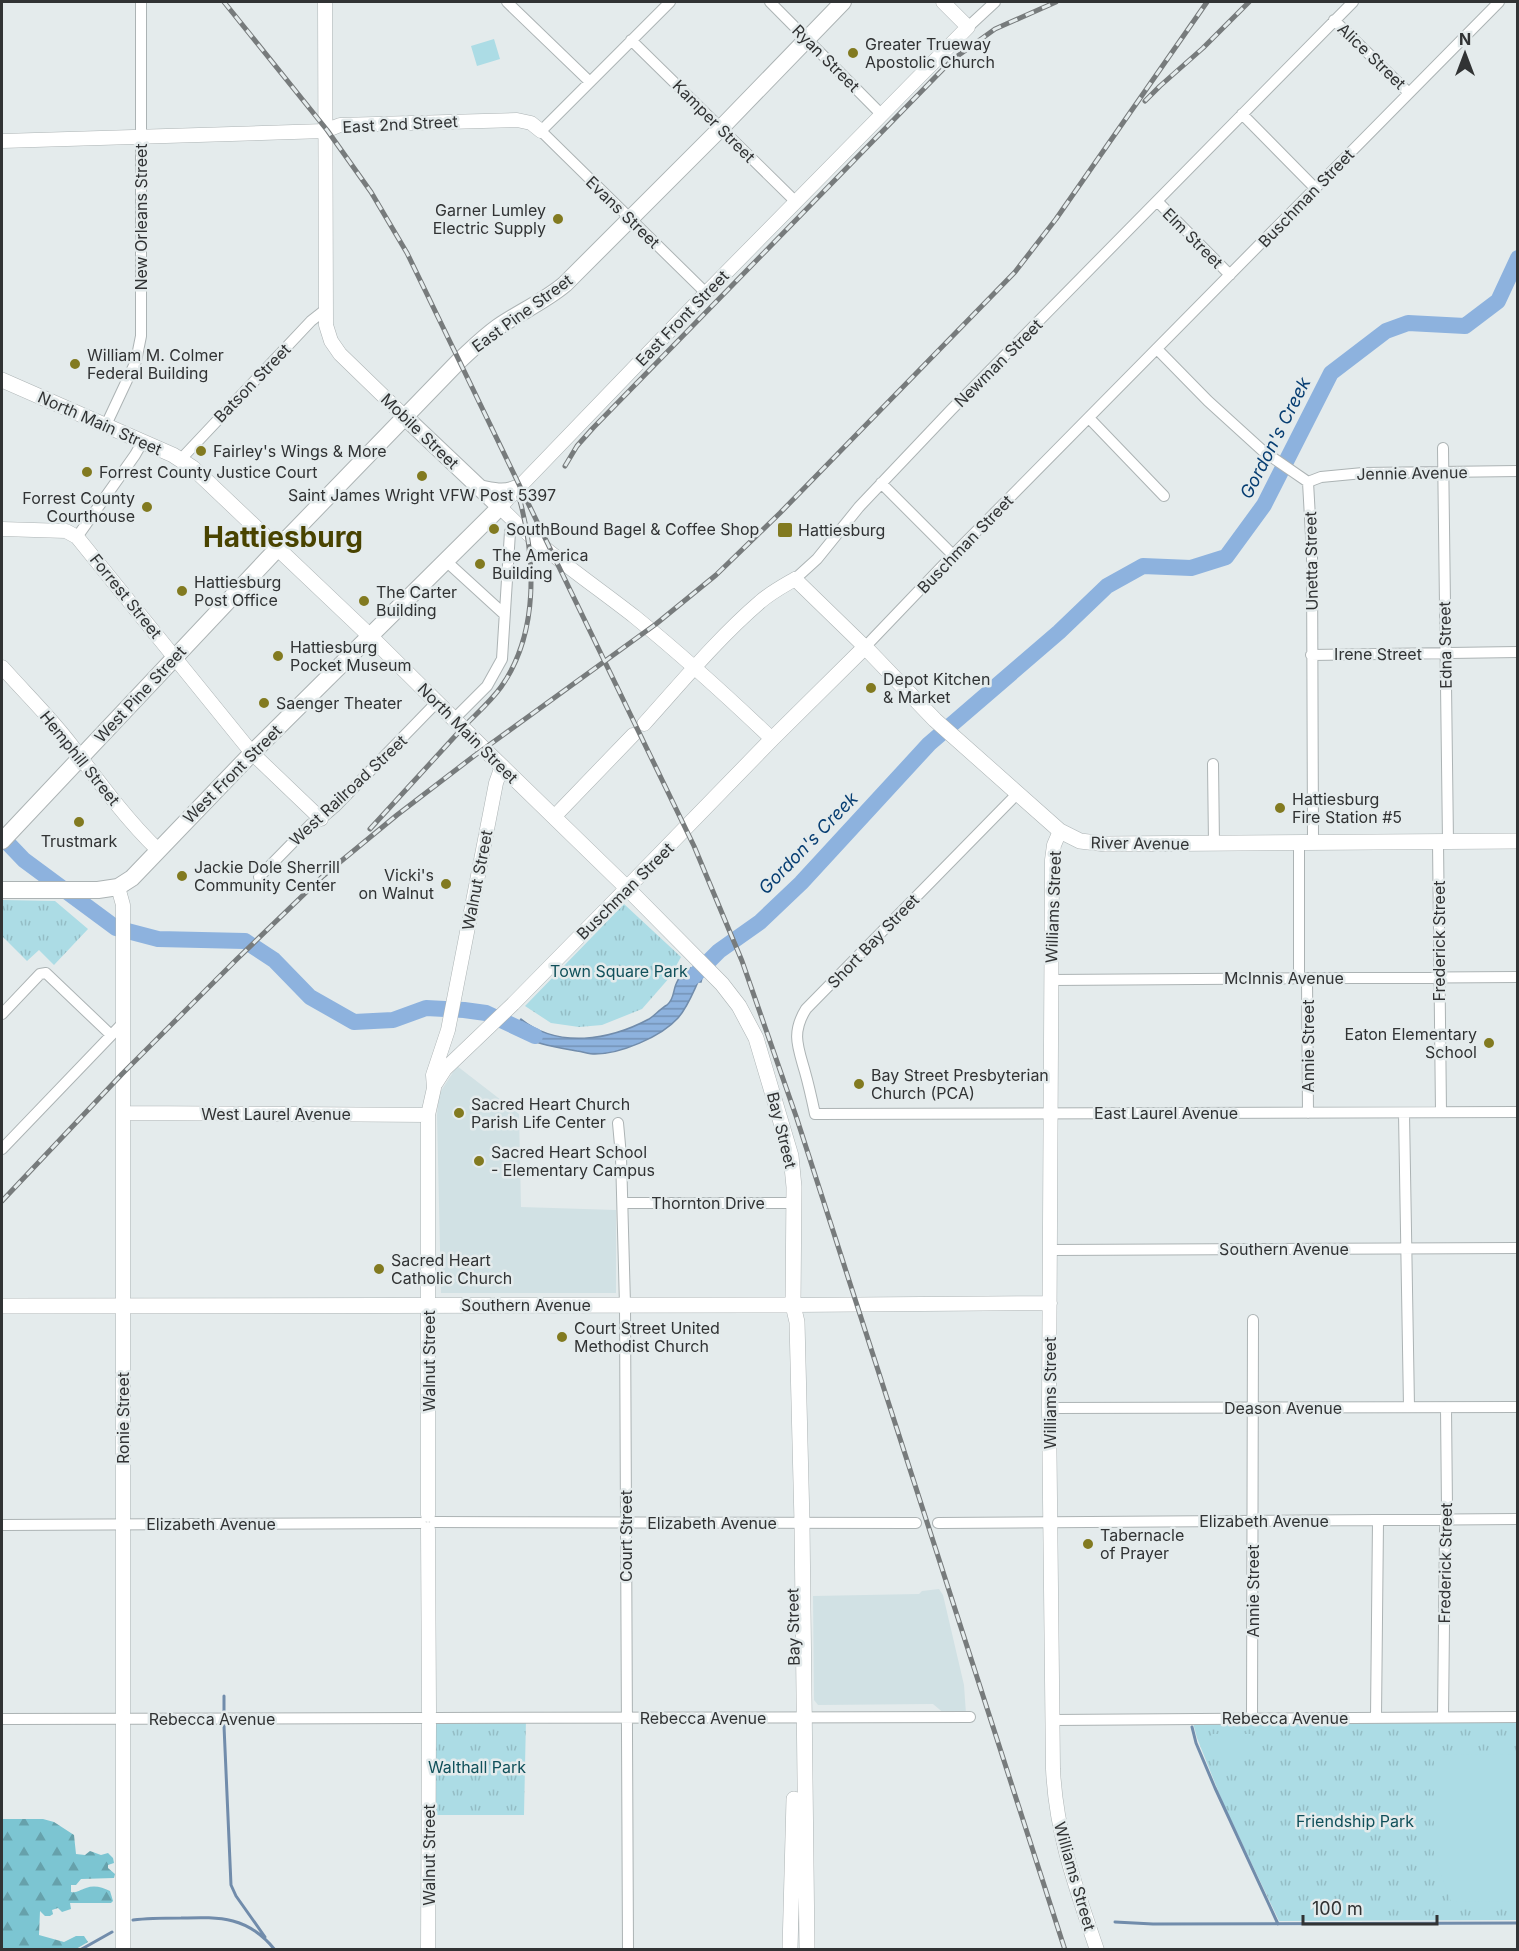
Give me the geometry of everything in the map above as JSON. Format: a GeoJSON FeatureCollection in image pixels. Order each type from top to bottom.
{"type":"FeatureCollection","features":[{"type":"Feature","properties":{"kind":"main road","name":"East Pine Street"},"geometry":{"type":"LineString","coordinates":[[278,548],[481,341],[505,323],[558,291],[843,2]]}},
{"type":"Feature","properties":{"kind":"main road","name":"North Main Street"},"geometry":{"type":"LineString","coordinates":[[2,380],[143,441],[181,459],[199,473],[370,636],[711,973]]}},
{"type":"Feature","properties":{"kind":"main road","name":"Mobile Street"},"geometry":{"type":"LineString","coordinates":[[405,417],[500,507]]}},
{"type":"Feature","properties":{"kind":"main road"},"geometry":{"type":"LineString","coordinates":[[479,488],[507,491],[517,488]]}},
{"type":"Feature","properties":{"kind":"main road","name":"East Front Street"},"geometry":{"type":"LineString","coordinates":[[370,636],[500,507]]}},
{"type":"Feature","properties":{"kind":"main road","name":"West Pine Street"},"geometry":{"type":"LineString","coordinates":[[7,835],[278,548]]}},
{"type":"Feature","properties":{"kind":"main road","name":"West Front Street"},"geometry":{"type":"LineString","coordinates":[[118,886],[132,878],[252,753],[370,636]]}},
{"type":"Feature","properties":{"kind":"main road","name":"River Avenue"},"geometry":{"type":"LineString","coordinates":[[865,647],[935,720],[1060,831],[1075,839],[1093,843],[1214,844],[1518,841]]}},
{"type":"Feature","properties":{"kind":"main road","name":"Buschman Street"},"geometry":{"type":"LineString","coordinates":[[627,888],[865,647]]}},
{"type":"Feature","properties":{"kind":"main road"},"geometry":{"type":"LineString","coordinates":[[2,890],[95,890],[118,886]]}},
{"type":"Feature","properties":{"kind":"main road","name":"Bay Street"},"geometry":{"type":"LineString","coordinates":[[711,973],[740,1006],[756,1038],[790,1153],[794,1203],[793,1305],[788,1322],[797,1523],[799,1717],[808,1949]]}},
{"type":"Feature","properties":{"kind":"main road","name":"Southern Avenue"},"geometry":{"type":"LineString","coordinates":[[2,1306],[793,1305]]}},
{"type":"Feature","properties":{"kind":"main road","name":"Bay Street"},"geometry":{"type":"LineString","coordinates":[[790,1949],[799,1717]]}},
{"type":"Feature","properties":{"kind":"main road"},"geometry":{"type":"LineString","coordinates":[[790,1949],[808,1949]]}},
{"type":"Feature","properties":{"kind":"street","name":"New Orleans Street"},"geometry":{"type":"LineString","coordinates":[[106,425],[136,361],[140,345],[141,2]]}},
{"type":"Feature","properties":{"kind":"street","name":"Mobile Street"},"geometry":{"type":"LineString","coordinates":[[325,2],[324,310],[328,334],[335,348],[405,417]]}},
{"type":"Feature","properties":{"kind":"street"},"geometry":{"type":"LineString","coordinates":[[507,2],[590,82]]}},
{"type":"Feature","properties":{"kind":"street"},"geometry":{"type":"LineString","coordinates":[[541,131],[670,2]]}},
{"type":"Feature","properties":{"kind":"street","name":"Ryan Street"},"geometry":{"type":"LineString","coordinates":[[770,2],[882,115]]}},
{"type":"Feature","properties":{"kind":"street"},"geometry":{"type":"LineString","coordinates":[[943,2],[968,27]]}},
{"type":"Feature","properties":{"kind":"street","name":"East Front Street"},"geometry":{"type":"LineString","coordinates":[[500,507],[706,293],[995,2]]}},
{"type":"Feature","properties":{"kind":"street","name":"Newman Street"},"geometry":{"type":"LineString","coordinates":[[644,724],[695,667],[761,601],[795,579],[817,559],[859,507],[882,483],[1353,2]]}},
{"type":"Feature","properties":{"kind":"street","name":"Buschman Street"},"geometry":{"type":"LineString","coordinates":[[865,647],[1499,2]]}},
{"type":"Feature","properties":{"kind":"street","name":"Alice Street"},"geometry":{"type":"LineString","coordinates":[[1334,20],[1409,93]]}},
{"type":"Feature","properties":{"kind":"street","name":"Kamper Street"},"geometry":{"type":"LineString","coordinates":[[631,40],[796,202]]}},
{"type":"Feature","properties":{"kind":"street"},"geometry":{"type":"LineString","coordinates":[[1242,114],[1315,188]]}},
{"type":"Feature","properties":{"kind":"street","name":"East 2nd Street"},"geometry":{"type":"LineString","coordinates":[[2,141],[325,131],[340,125],[517,120],[531,123],[541,131]]}},
{"type":"Feature","properties":{"kind":"street","name":"Evans Street"},"geometry":{"type":"LineString","coordinates":[[541,131],[706,293]]}},
{"type":"Feature","properties":{"kind":"street","name":"Elm Street"},"geometry":{"type":"LineString","coordinates":[[1156,201],[1230,275]]}},
{"type":"Feature","properties":{"kind":"street","name":"Batson Street"},"geometry":{"type":"LineString","coordinates":[[181,459],[324,310]]}},
{"type":"Feature","properties":{"kind":"street"},"geometry":{"type":"LineString","coordinates":[[1157,349],[1263,451],[1304,480]]}},
{"type":"Feature","properties":{"kind":"street"},"geometry":{"type":"LineString","coordinates":[[1089,418],[1164,496]]}},
{"type":"Feature","properties":{"kind":"street"},"geometry":{"type":"LineString","coordinates":[[2,529],[66,531],[77,537],[143,441]]}},
{"type":"Feature","properties":{"kind":"street","name":"Edna Street"},"geometry":{"type":"LineString","coordinates":[[1443,448],[1445,654],[1443,842]]}},
{"type":"Feature","properties":{"kind":"street","name":"Jennie Avenue"},"geometry":{"type":"LineString","coordinates":[[1304,480],[1363,473],[1518,471]]}},
{"type":"Feature","properties":{"kind":"street","name":"Unetta Street"},"geometry":{"type":"LineString","coordinates":[[1304,480],[1312,554],[1306,843]]}},
{"type":"Feature","properties":{"kind":"street"},"geometry":{"type":"LineString","coordinates":[[882,483],[953,555]]}},
{"type":"Feature","properties":{"kind":"street","name":"Mobile Street"},"geometry":{"type":"LineString","coordinates":[[500,507],[539,544],[695,667],[772,739]]}},
{"type":"Feature","properties":{"kind":"street"},"geometry":{"type":"LineString","coordinates":[[454,719],[487,686],[499,667],[502,655],[510,532],[514,522]]}},
{"type":"Feature","properties":{"kind":"street","name":"Forrest Street"},"geometry":{"type":"LineString","coordinates":[[77,537],[252,753],[321,819]]}},
{"type":"Feature","properties":{"kind":"street"},"geometry":{"type":"LineString","coordinates":[[446,561],[504,614]]}},
{"type":"Feature","properties":{"kind":"street","name":"River Avenue"},"geometry":{"type":"LineString","coordinates":[[795,579],[865,647]]}},
{"type":"Feature","properties":{"kind":"street","name":"Irene Street"},"geometry":{"type":"LineString","coordinates":[[1311,655],[1518,652]]}},
{"type":"Feature","properties":{"kind":"street","name":"Hemphill Street"},"geometry":{"type":"LineString","coordinates":[[2,666],[72,746],[125,814],[158,850]]}},
{"type":"Feature","properties":{"kind":"street","name":"West Railroad Street"},"geometry":{"type":"LineString","coordinates":[[259,877],[311,824],[321,819],[395,747],[437,702]]}},
{"type":"Feature","properties":{"kind":"street"},"geometry":{"type":"LineString","coordinates":[[554,817],[633,735]]}},
{"type":"Feature","properties":{"kind":"street"},"geometry":{"type":"LineString","coordinates":[[1213,764],[1214,844]]}},
{"type":"Feature","properties":{"kind":"street","name":"Walnut Street"},"geometry":{"type":"LineString","coordinates":[[428,1950],[428,1115],[434,1088],[433,1075],[449,1025],[496,783],[502,766]]}},
{"type":"Feature","properties":{"kind":"street","name":"Short Bay Street"},"geometry":{"type":"LineString","coordinates":[[815,1114],[797,1042],[797,1029],[802,1016],[1017,794]]}},
{"type":"Feature","properties":{"kind":"street","name":"Williams Street"},"geometry":{"type":"LineString","coordinates":[[1060,831],[1054,845],[1052,860],[1051,980],[1049,1408],[1054,1788],[1058,1821],[1069,1866],[1097,1950]]}},
{"type":"Feature","properties":{"kind":"street","name":"Frederick Street"},"geometry":{"type":"LineString","coordinates":[[1441,1112],[1439,977],[1443,842]]}},
{"type":"Feature","properties":{"kind":"street","name":"Annie Street"},"geometry":{"type":"LineString","coordinates":[[1306,843],[1303,978],[1308,1113]]}},
{"type":"Feature","properties":{"kind":"street","name":"Ronie Street"},"geometry":{"type":"LineString","coordinates":[[118,886],[123,905],[124,1113],[123,1950]]}},
{"type":"Feature","properties":{"kind":"street","name":"Buschman Street"},"geometry":{"type":"LineString","coordinates":[[434,1088],[445,1069],[513,1004],[627,888]]}},
{"type":"Feature","properties":{"kind":"street"},"geometry":{"type":"LineString","coordinates":[[2,1014],[40,974],[46,973],[111,1035]]}},
{"type":"Feature","properties":{"kind":"street","name":"McInnis Avenue"},"geometry":{"type":"LineString","coordinates":[[1051,980],[1518,977]]}},
{"type":"Feature","properties":{"kind":"street"},"geometry":{"type":"LineString","coordinates":[[2,1149],[122,1023]]}},
{"type":"Feature","properties":{"kind":"street"},"geometry":{"type":"LineString","coordinates":[[449,1025],[448,1036],[452,1045],[461,1053]]}},
{"type":"Feature","properties":{"kind":"street","name":"East Laurel Avenue"},"geometry":{"type":"LineString","coordinates":[[815,1114],[1518,1112]]}},
{"type":"Feature","properties":{"kind":"street","name":"West Laurel Avenue"},"geometry":{"type":"LineString","coordinates":[[124,1113],[428,1115]]}},
{"type":"Feature","properties":{"kind":"street"},"geometry":{"type":"LineString","coordinates":[[1404,1113],[1409,1407]]}},
{"type":"Feature","properties":{"kind":"street","name":"Court Street"},"geometry":{"type":"LineString","coordinates":[[618,1124],[625,1305],[628,1950]]}},
{"type":"Feature","properties":{"kind":"street","name":"Thornton Drive"},"geometry":{"type":"LineString","coordinates":[[622,1203],[794,1203]]}},
{"type":"Feature","properties":{"kind":"street","name":"Southern Avenue"},"geometry":{"type":"LineString","coordinates":[[1050,1250],[1518,1248]]}},
{"type":"Feature","properties":{"kind":"street","name":"Southern Avenue"},"geometry":{"type":"LineString","coordinates":[[793,1305],[1050,1303]]}},
{"type":"Feature","properties":{"kind":"street","name":"Annie Street"},"geometry":{"type":"LineString","coordinates":[[1252,1718],[1253,1320]]}},
{"type":"Feature","properties":{"kind":"street","name":"Deason Avenue"},"geometry":{"type":"LineString","coordinates":[[1049,1408],[1518,1407]]}},
{"type":"Feature","properties":{"kind":"street","name":"Frederick Street"},"geometry":{"type":"LineString","coordinates":[[1443,1717],[1446,1408]]}},
{"type":"Feature","properties":{"kind":"street","name":"Elizabeth Avenue"},"geometry":{"type":"LineString","coordinates":[[938,1522],[1518,1519]]}},
{"type":"Feature","properties":{"kind":"street"},"geometry":{"type":"LineString","coordinates":[[1376,1718],[1378,1521]]}},
{"type":"Feature","properties":{"kind":"street","name":"Elizabeth Avenue"},"geometry":{"type":"LineString","coordinates":[[2,1525],[916,1522]]}},
{"type":"Feature","properties":{"kind":"street","name":"Rebecca Avenue"},"geometry":{"type":"LineString","coordinates":[[2,1719],[970,1717]]}},
{"type":"Feature","properties":{"kind":"street","name":"Rebecca Avenue"},"geometry":{"type":"LineString","coordinates":[[1052,1720],[1518,1717]]}},
{"type":"Feature","properties":{"kind":"shaded area"},"geometry":{"type":"Polygon","coordinates":[[[691,968],[702,978],[681,1014],[661,1032],[628,1048],[591,1054],[544,1044],[512,1031],[521,1019],[551,1035],[567,1038],[601,1036],[618,1032],[649,1019],[667,1005],[679,979],[691,968]]]}},
{"type":"Feature","properties":{"kind":"shaded area","name":"Sacred Heart School - Elementary Campus"},"geometry":{"type":"Polygon","coordinates":[[[457,1066],[519,1114],[521,1207],[616,1210],[616,1293],[441,1293],[437,1115],[439,1094],[457,1066]]]}},
{"type":"Feature","properties":{"kind":"shaded area"},"geometry":{"type":"Polygon","coordinates":[[[939,1589],[943,1595],[964,1685],[966,1714],[946,1715],[933,1704],[818,1705],[814,1700],[813,1596],[919,1594],[922,1591],[939,1589]]]}},
{"type":"Feature","properties":{"kind":"green space"},"geometry":{"type":"Polygon","coordinates":[[[494,39],[500,59],[477,66],[471,46],[494,39]]]}},
{"type":"Feature","properties":{"kind":"green space"},"geometry":{"type":"Polygon","coordinates":[[[2,900],[55,901],[88,929],[54,965],[39,950],[27,961],[2,936],[2,900]]]}},
{"type":"Feature","properties":{"kind":"green space","name":"Town Square Park"},"geometry":{"type":"Polygon","coordinates":[[[624,904],[681,957],[670,977],[642,1009],[602,1025],[579,1027],[551,1023],[525,1006],[624,904]]]}},
{"type":"Feature","properties":{"kind":"green space","name":"Walthall Park"},"geometry":{"type":"Polygon","coordinates":[[[526,1719],[524,1815],[429,1815],[434,1722],[526,1719]]]}},
{"type":"Feature","properties":{"kind":"green space","name":"Friendship Park"},"geometry":{"type":"Polygon","coordinates":[[[1517,1722],[1517,1920],[1279,1921],[1223,1803],[1193,1723],[1517,1722]]]}},
{"type":"Feature","properties":{"kind":"green space"},"geometry":{"type":"Polygon","coordinates":[[[1212,1734],[1252,1734],[1252,1754],[1212,1754],[1212,1734]]]}},
{"type":"Feature","properties":{"kind":"green space"},"geometry":{"type":"Polygon","coordinates":[[[1517,1754],[1517,1901],[1451,1902],[1434,1855],[1434,1761],[1440,1755],[1517,1754]]]}},
{"type":"Feature","properties":{"kind":"green space"},"geometry":{"type":"Polygon","coordinates":[[[2,1819],[43,1819],[54,1822],[74,1835],[76,1854],[85,1855],[90,1851],[101,1855],[108,1853],[113,1858],[114,1863],[108,1865],[108,1868],[115,1874],[114,1878],[81,1879],[76,1885],[71,1885],[71,1892],[92,1887],[110,1891],[113,1901],[111,1903],[70,1903],[71,1909],[62,1912],[58,1908],[52,1910],[53,1914],[50,1916],[45,1916],[40,1911],[39,1935],[64,1942],[76,1936],[84,1936],[88,1942],[76,1949],[2,1949],[2,1819]]]}},
{"type":"Feature","properties":{"kind":"waterway","name":"Gordon's Creek"},"geometry":{"type":"LineString","coordinates":[[693,977],[719,951],[760,922],[801,883],[929,744],[1059,632],[1107,586],[1143,566],[1191,568],[1226,557],[1264,505],[1331,373],[1386,331],[1408,323],[1465,326],[1498,301],[1518,258]]}},
{"type":"Feature","properties":{"kind":"waterway","name":"Gordon's Creek"},"geometry":{"type":"LineString","coordinates":[[2,837],[24,860],[116,928],[158,939],[245,941],[274,960],[310,997],[354,1022],[393,1020],[426,1008],[464,1010],[486,1013],[535,1036]]}},
{"type":"Feature","properties":{"kind":"waterway"},"geometry":{"type":"LineString","coordinates":[[224,1696],[224,1712]]}},
{"type":"Feature","properties":{"kind":"waterway"},"geometry":{"type":"LineString","coordinates":[[224,1726],[231,1885],[236,1896],[265,1937]]}},
{"type":"Feature","properties":{"kind":"waterway"},"geometry":{"type":"LineString","coordinates":[[1192,1727],[1196,1743],[1215,1788],[1278,1924]]}},
{"type":"Feature","properties":{"kind":"waterway"},"geometry":{"type":"LineString","coordinates":[[133,1920],[208,1918],[232,1921],[254,1931],[275,1950]]}},
{"type":"Feature","properties":{"kind":"waterway"},"geometry":{"type":"LineString","coordinates":[[1115,1922],[1153,1924],[1518,1923]]}},
{"type":"Feature","properties":{"kind":"waterway"},"geometry":{"type":"LineString","coordinates":[[80,1950],[112,1932]]}},
{"type":"Feature","properties":{"kind":"railway"},"geometry":{"type":"LineString","coordinates":[[224,2],[327,130],[371,192],[407,253],[694,846],[742,961],[796,1116],[1065,1950]]}},
{"type":"Feature","properties":{"kind":"railway"},"geometry":{"type":"LineString","coordinates":[[565,466],[577,446],[593,428],[952,60],[995,29],[1056,2]]}},
{"type":"Feature","properties":{"kind":"railway"},"geometry":{"type":"LineString","coordinates":[[2,1201],[122,1074],[323,876],[474,756],[656,624],[716,575],[780,513],[1015,272],[1056,219],[1207,2]]}},
{"type":"Feature","properties":{"kind":"railway"},"geometry":{"type":"LineString","coordinates":[[1145,101],[1249,2]]}},
{"type":"Feature","properties":{"kind":"railway"},"geometry":{"type":"LineString","coordinates":[[370,829],[462,728],[491,700],[513,666],[528,620],[531,595],[529,545],[519,497]]}},
{"type":"Feature","properties":{"kind":"place","name":"Greater Trueway Apostolic Church"},"geometry":{"type":"Point","coordinates":[853,53]}},
{"type":"Feature","properties":{"kind":"place","name":"Garner Lumley Electric Supply"},"geometry":{"type":"Point","coordinates":[558,219]}},
{"type":"Feature","properties":{"kind":"place","name":"William M. Colmer Federal Building"},"geometry":{"type":"Point","coordinates":[75,364]}},
{"type":"Feature","properties":{"kind":"place","name":"Fairley's Wings & More"},"geometry":{"type":"Point","coordinates":[201,451]}},
{"type":"Feature","properties":{"kind":"place","name":"Forrest County Justice Court"},"geometry":{"type":"Point","coordinates":[87,472]}},
{"type":"Feature","properties":{"kind":"place","name":"Saint James Wright VFW Post 5397"},"geometry":{"type":"Point","coordinates":[422,476]}},
{"type":"Feature","properties":{"kind":"place","name":"Forrest County Courthouse"},"geometry":{"type":"Point","coordinates":[147,507]}},
{"type":"Feature","properties":{"kind":"place","name":"SouthBound Bagel & Coffee Shop"},"geometry":{"type":"Point","coordinates":[494,529]}},
{"type":"Feature","properties":{"kind":"place","name":"Hattiesburg"},"geometry":{"type":"Point","coordinates":[785,530]}},
{"type":"Feature","properties":{"kind":"place","name":"The America Building"},"geometry":{"type":"Point","coordinates":[480,564]}},
{"type":"Feature","properties":{"kind":"place","name":"Hattiesburg Post Office"},"geometry":{"type":"Point","coordinates":[182,591]}},
{"type":"Feature","properties":{"kind":"place","name":"The Carter Building"},"geometry":{"type":"Point","coordinates":[364,601]}},
{"type":"Feature","properties":{"kind":"place","name":"Hattiesburg Pocket Museum"},"geometry":{"type":"Point","coordinates":[278,656]}},
{"type":"Feature","properties":{"kind":"place","name":"Depot Kitchen & Market"},"geometry":{"type":"Point","coordinates":[871,688]}},
{"type":"Feature","properties":{"kind":"place","name":"Saenger Theater"},"geometry":{"type":"Point","coordinates":[264,703]}},
{"type":"Feature","properties":{"kind":"place","name":"Hattiesburg Fire Station #5"},"geometry":{"type":"Point","coordinates":[1280,808]}},
{"type":"Feature","properties":{"kind":"place","name":"Trustmark"},"geometry":{"type":"Point","coordinates":[79,822]}},
{"type":"Feature","properties":{"kind":"place","name":"Jackie Dole Sherrill Community Center"},"geometry":{"type":"Point","coordinates":[182,876]}},
{"type":"Feature","properties":{"kind":"place","name":"Vicki's on Walnut"},"geometry":{"type":"Point","coordinates":[446,884]}},
{"type":"Feature","properties":{"kind":"place","name":"Eaton Elementary School"},"geometry":{"type":"Point","coordinates":[1489,1043]}},
{"type":"Feature","properties":{"kind":"place","name":"Bay Street Presbyterian Church (PCA)"},"geometry":{"type":"Point","coordinates":[859,1084]}},
{"type":"Feature","properties":{"kind":"place","name":"Sacred Heart Church Parish Life Center"},"geometry":{"type":"Point","coordinates":[459,1113]}},
{"type":"Feature","properties":{"kind":"place","name":"Sacred Heart School - Elementary Campus"},"geometry":{"type":"Point","coordinates":[479,1161]}},
{"type":"Feature","properties":{"kind":"place","name":"Sacred Heart Catholic Church"},"geometry":{"type":"Point","coordinates":[379,1269]}},
{"type":"Feature","properties":{"kind":"place","name":"Court Street United Methodist Church"},"geometry":{"type":"Point","coordinates":[562,1337]}},
{"type":"Feature","properties":{"kind":"place","name":"Tabernacle of Prayer"},"geometry":{"type":"Point","coordinates":[1088,1544]}},
{"type":"Feature","properties":{"kind":"district","name":"Hattiesburg"},"geometry":{"type":"Point","coordinates":[283,537]}}]}
